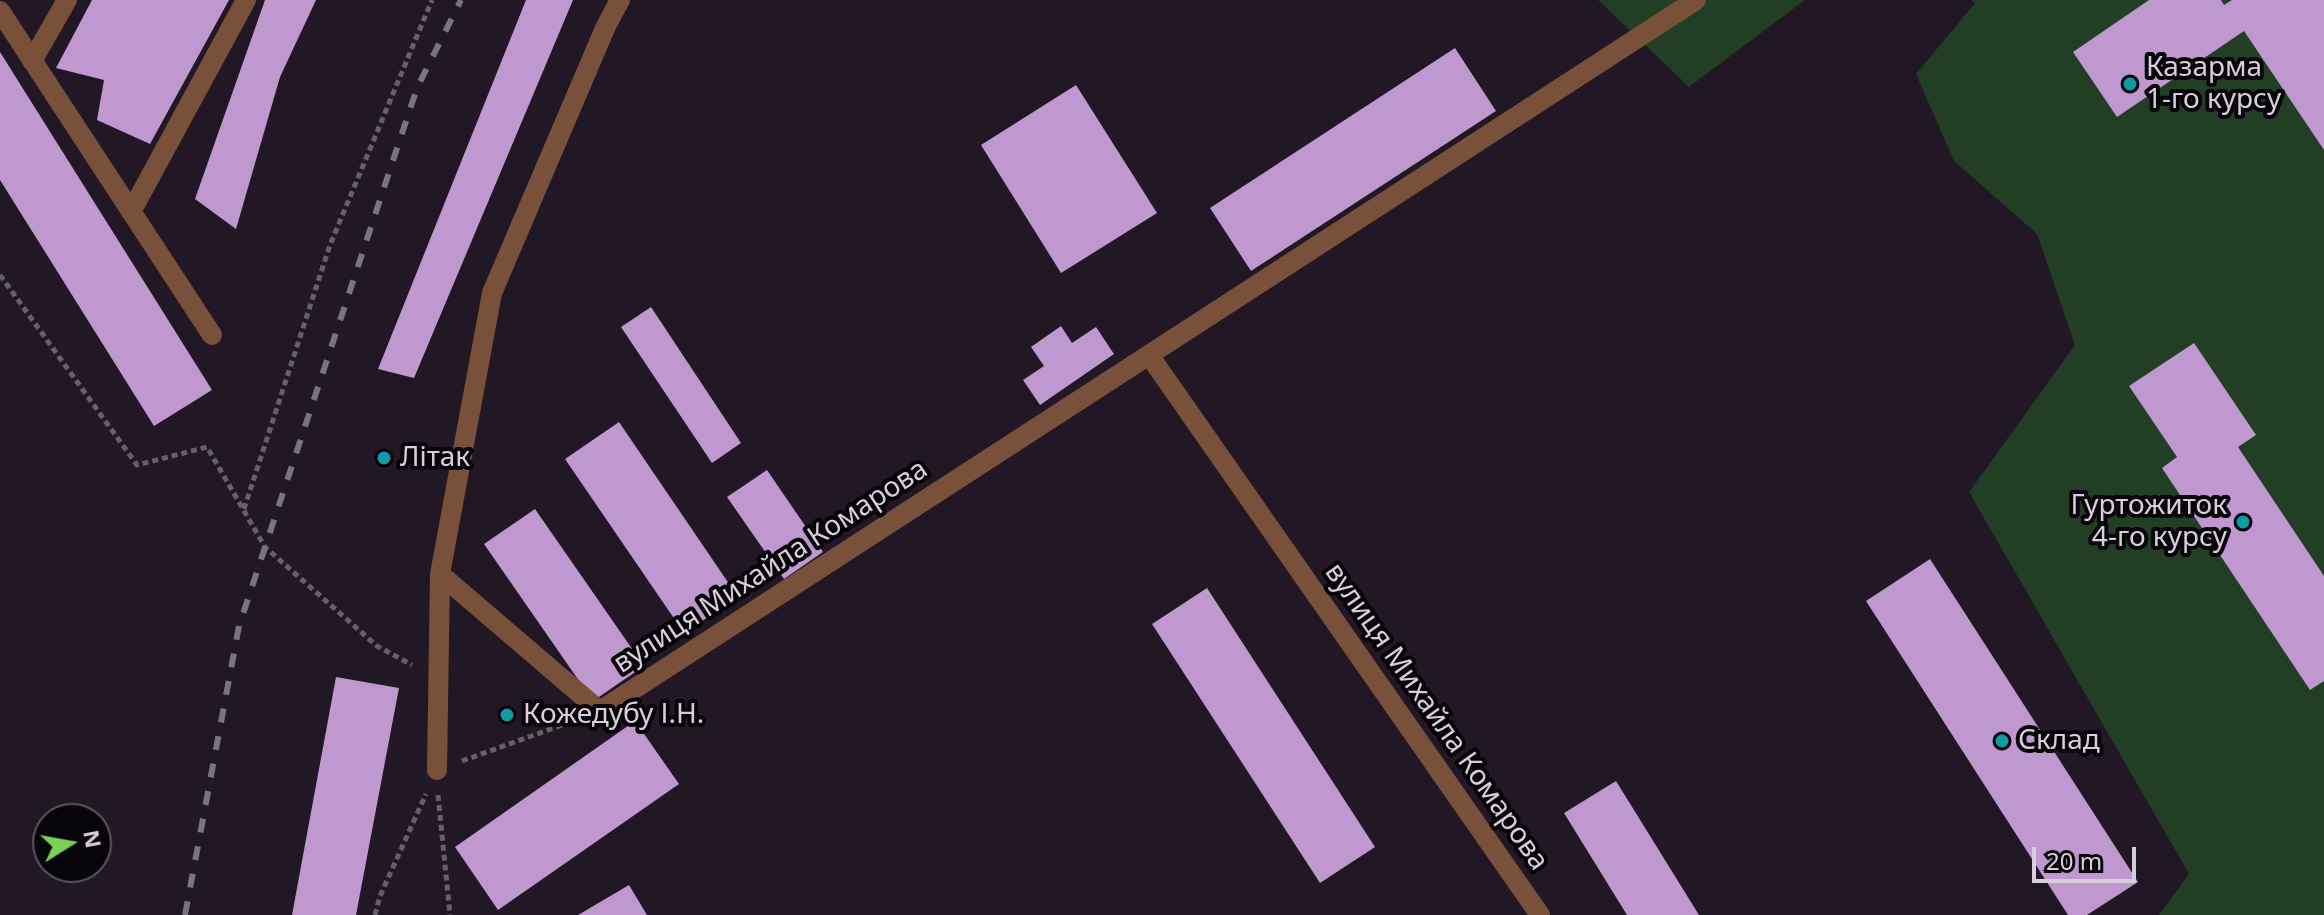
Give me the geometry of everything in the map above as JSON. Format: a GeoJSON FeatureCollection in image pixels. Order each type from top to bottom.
{"type":"FeatureCollection","features":[{"type":"Feature","properties":{"kind":"lane"},"geometry":{"type":"LineString","coordinates":[[32,61],[67,0]]}},
{"type":"Feature","properties":{"kind":"lane"},"geometry":{"type":"LineString","coordinates":[[131,212],[246,0]]}},
{"type":"Feature","properties":{"kind":"lane"},"geometry":{"type":"LineString","coordinates":[[437,770],[440,574],[492,293],[606,26],[620,0]]}},
{"type":"Feature","properties":{"kind":"lane","name":"вулиця Михайла Комарова"},"geometry":{"type":"LineString","coordinates":[[440,574],[600,711],[1696,0]]}},
{"type":"Feature","properties":{"kind":"lane"},"geometry":{"type":"LineString","coordinates":[[0,11],[212,335]]}},
{"type":"Feature","properties":{"kind":"lane","name":"вулиця Михайла Комарова"},"geometry":{"type":"LineString","coordinates":[[1149,355],[1540,915]]}},
{"type":"Feature","properties":{"kind":"path"},"geometry":{"type":"LineString","coordinates":[[244,510],[330,245],[432,0]]}},
{"type":"Feature","properties":{"kind":"path"},"geometry":{"type":"LineString","coordinates":[[0,275],[137,465],[207,447],[265,547],[377,646],[438,680]]}},
{"type":"Feature","properties":{"kind":"path"},"geometry":{"type":"LineString","coordinates":[[375,915],[380,896],[437,770],[600,711]]}},
{"type":"Feature","properties":{"kind":"path"},"geometry":{"type":"LineString","coordinates":[[437,770],[450,915]]}},
{"type":"Feature","properties":{"kind":"green space"},"geometry":{"type":"Polygon","coordinates":[[[1598,0],[1805,0],[1689,87],[1598,0]]]}},
{"type":"Feature","properties":{"kind":"green space"},"geometry":{"type":"Polygon","coordinates":[[[1971,0],[2324,0],[2324,915],[2159,915],[2189,874],[1969,492],[2075,345],[2037,234],[1954,161],[1916,74],[1975,3],[1971,0]]]}},
{"type":"Feature","properties":{"kind":"building"},"geometry":{"type":"Polygon","coordinates":[[[92,0],[229,0],[150,144],[97,120],[104,80],[56,68],[92,0]]]}},
{"type":"Feature","properties":{"kind":"building"},"geometry":{"type":"Polygon","coordinates":[[[265,0],[316,0],[280,77],[236,229],[195,199],[265,0]]]}},
{"type":"Feature","properties":{"kind":"building"},"geometry":{"type":"Polygon","coordinates":[[[526,0],[573,0],[414,378],[378,369],[526,0]]]}},
{"type":"Feature","properties":{"kind":"building","name":"Казарма 1-го курсу"},"geometry":{"type":"Polygon","coordinates":[[[2149,0],[2221,0],[2224,5],[2232,0],[2324,0],[2324,150],[2244,31],[2117,117],[2073,52],[2149,0]]]}},
{"type":"Feature","properties":{"kind":"building"},"geometry":{"type":"Polygon","coordinates":[[[1455,48],[1496,111],[1251,271],[1210,208],[1455,48]]]}},
{"type":"Feature","properties":{"kind":"building"},"geometry":{"type":"Polygon","coordinates":[[[0,52],[212,390],[154,426],[0,180],[0,52]]]}},
{"type":"Feature","properties":{"kind":"building"},"geometry":{"type":"Polygon","coordinates":[[[1076,85],[1157,213],[1061,273],[981,145],[1076,85]]]}},
{"type":"Feature","properties":{"kind":"building"},"geometry":{"type":"Polygon","coordinates":[[[651,307],[741,443],[712,463],[621,327],[651,307]]]}},
{"type":"Feature","properties":{"kind":"building"},"geometry":{"type":"Polygon","coordinates":[[[1061,326],[1072,343],[1096,327],[1114,354],[1040,405],[1023,380],[1044,366],[1031,347],[1061,326]]]}},
{"type":"Feature","properties":{"kind":"building","name":"Гуртожиток 4-го курсу"},"geometry":{"type":"Polygon","coordinates":[[[2194,343],[2256,435],[2238,447],[2324,576],[2324,681],[2310,690],[2162,468],[2177,457],[2129,386],[2194,343]]]}},
{"type":"Feature","properties":{"kind":"building"},"geometry":{"type":"Polygon","coordinates":[[[619,422],[738,597],[684,633],[565,459],[619,422]]]}},
{"type":"Feature","properties":{"kind":"building"},"geometry":{"type":"Polygon","coordinates":[[[767,470],[823,552],[784,579],[727,497],[767,470]]]}},
{"type":"Feature","properties":{"kind":"building"},"geometry":{"type":"Polygon","coordinates":[[[535,509],[644,666],[593,701],[484,544],[535,509]]]}},
{"type":"Feature","properties":{"kind":"building","name":"Склад"},"geometry":{"type":"Polygon","coordinates":[[[1930,559],[2138,882],[2087,915],[2068,915],[1866,601],[1930,559]]]}},
{"type":"Feature","properties":{"kind":"building"},"geometry":{"type":"Polygon","coordinates":[[[1207,588],[1375,847],[1320,883],[1152,624],[1207,588]]]}},
{"type":"Feature","properties":{"kind":"building"},"geometry":{"type":"Polygon","coordinates":[[[336,677],[399,688],[356,915],[292,915],[336,677]]]}},
{"type":"Feature","properties":{"kind":"building"},"geometry":{"type":"Polygon","coordinates":[[[635,721],[679,784],[498,910],[455,847],[635,721]]]}},
{"type":"Feature","properties":{"kind":"building"},"geometry":{"type":"Polygon","coordinates":[[[1616,781],[1699,915],[1627,915],[1564,813],[1616,781]]]}},
{"type":"Feature","properties":{"kind":"building"},"geometry":{"type":"Polygon","coordinates":[[[629,885],[647,915],[578,915],[629,885]]]}},
{"type":"Feature","properties":{"kind":"railway"},"geometry":{"type":"LineString","coordinates":[[185,915],[239,626],[417,88],[461,0]]}},
{"type":"Feature","properties":{"kind":"place","name":"Казарма 1-го курсу"},"geometry":{"type":"Point","coordinates":[2130,84]}},
{"type":"Feature","properties":{"kind":"place","name":"Літак"},"geometry":{"type":"Point","coordinates":[384,458]}},
{"type":"Feature","properties":{"kind":"place","name":"Гуртожиток 4-го курсу"},"geometry":{"type":"Point","coordinates":[2243,522]}},
{"type":"Feature","properties":{"kind":"place","name":"Кожедубу І.Н."},"geometry":{"type":"Point","coordinates":[507,715]}},
{"type":"Feature","properties":{"kind":"place","name":"Склад"},"geometry":{"type":"Point","coordinates":[2002,741]}}]}
